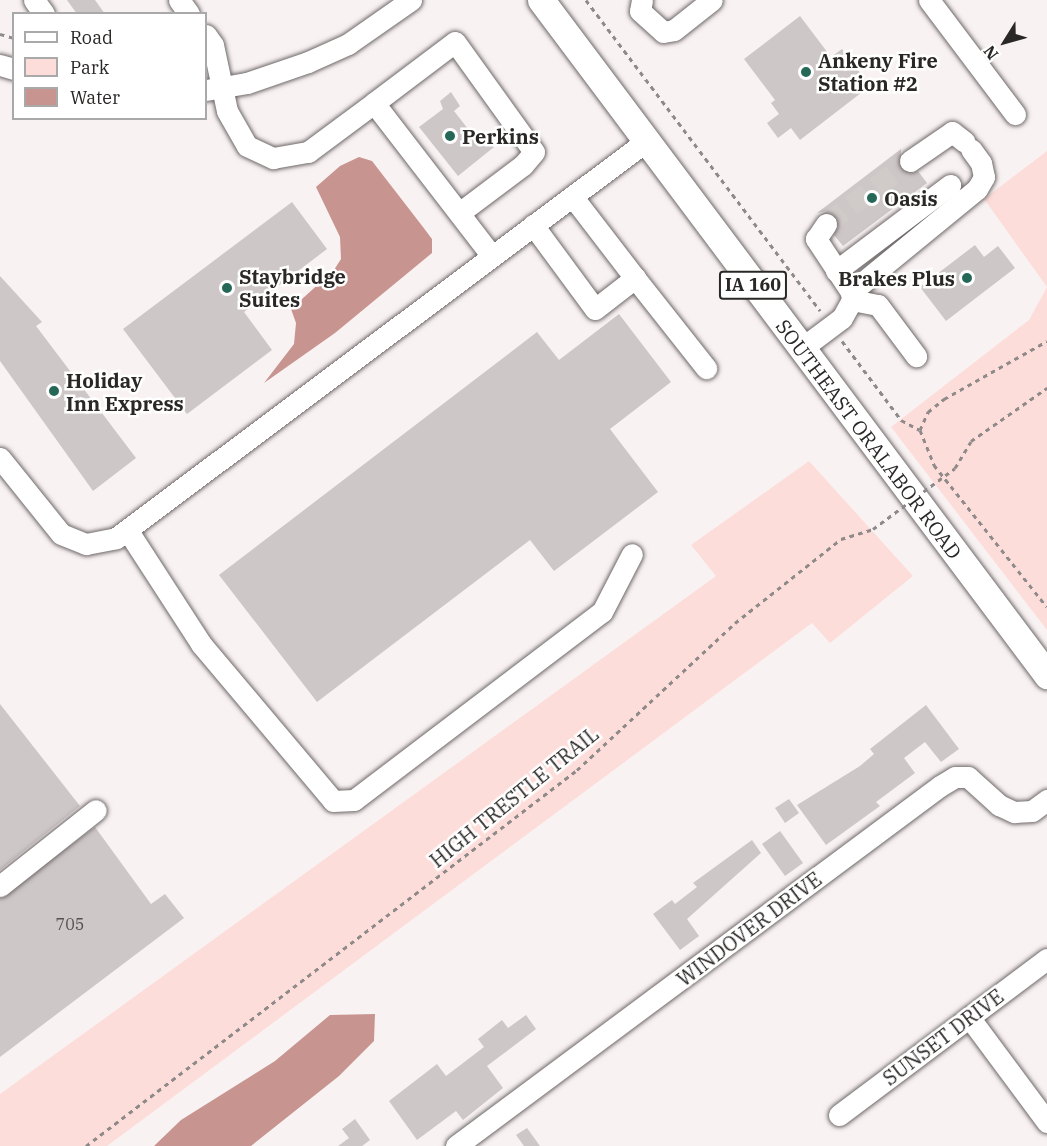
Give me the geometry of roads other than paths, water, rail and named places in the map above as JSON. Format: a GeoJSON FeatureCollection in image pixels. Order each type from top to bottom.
{"type":"FeatureCollection","features":[{"type":"Feature","properties":{"kind":"main road","name":"SOUTHEAST ORALABOR ROAD"},"geometry":{"type":"LineString","coordinates":[[541,0],[645,142],[1047,675]]}},
{"type":"Feature","properties":{"kind":"street"},"geometry":{"type":"LineString","coordinates":[[214,89],[278,74],[338,48],[411,0]]}},
{"type":"Feature","properties":{"kind":"street"},"geometry":{"type":"LineString","coordinates":[[637,4],[663,32],[674,30],[712,0]]}},
{"type":"Feature","properties":{"kind":"street"},"geometry":{"type":"LineString","coordinates":[[929,0],[1015,114]]}},
{"type":"Feature","properties":{"kind":"street"},"geometry":{"type":"LineString","coordinates":[[207,36],[213,45],[214,89],[234,130],[247,146],[273,158],[308,152],[455,42],[534,152],[523,165],[459,213]]}},
{"type":"Feature","properties":{"kind":"street"},"geometry":{"type":"LineString","coordinates":[[374,103],[492,256]]}},
{"type":"Feature","properties":{"kind":"street"},"geometry":{"type":"LineString","coordinates":[[802,348],[850,310],[852,296],[873,271],[978,189],[984,177],[981,162],[968,145],[952,132],[910,161]]}},
{"type":"Feature","properties":{"kind":"street"},"geometry":{"type":"LineString","coordinates":[[0,458],[49,524],[71,540],[101,543],[128,531],[645,142]]}},
{"type":"Feature","properties":{"kind":"street"},"geometry":{"type":"LineString","coordinates":[[836,271],[950,185]]}},
{"type":"Feature","properties":{"kind":"street"},"geometry":{"type":"LineString","coordinates":[[572,196],[706,368]]}},
{"type":"Feature","properties":{"kind":"street"},"geometry":{"type":"LineString","coordinates":[[826,224],[816,239],[852,296],[878,305],[916,356]]}},
{"type":"Feature","properties":{"kind":"street"},"geometry":{"type":"LineString","coordinates":[[533,225],[595,309],[635,278]]}},
{"type":"Feature","properties":{"kind":"street"},"geometry":{"type":"LineString","coordinates":[[128,531],[201,644],[333,801],[354,800],[602,612],[632,554]]}},
{"type":"Feature","properties":{"kind":"street","name":"WINDOVER DRIVE"},"geometry":{"type":"LineString","coordinates":[[456,1146],[955,777],[968,777],[999,805],[1014,812],[1032,811],[1047,800]]}},
{"type":"Feature","properties":{"kind":"street"},"geometry":{"type":"LineString","coordinates":[[0,886],[96,810]]}},
{"type":"Feature","properties":{"kind":"street","name":"SUNSET DRIVE"},"geometry":{"type":"LineString","coordinates":[[839,1115],[1047,959]]}},
{"type":"Feature","properties":{"kind":"street"},"geometry":{"type":"LineString","coordinates":[[969,1017],[1047,1122]]}},
{"type":"Feature","properties":{"kind":"water"},"geometry":{"type":"Polygon","coordinates":[[[359,157],[372,161],[423,227],[432,239],[432,253],[335,333],[264,383],[294,344],[296,323],[291,309],[334,270],[341,259],[340,237],[316,187],[340,166],[359,157]]]}},
{"type":"Feature","properties":{"kind":"water"},"geometry":{"type":"Polygon","coordinates":[[[375,1014],[374,1041],[339,1076],[251,1146],[154,1146],[181,1120],[275,1061],[330,1015],[375,1014]]]}},
{"type":"Feature","properties":{"kind":"tunnel"},"geometry":{"type":"LineString","coordinates":[[826,224],[910,161]]}},
{"type":"Feature","properties":{"kind":"place","name":"Ankeny Fire Station #2"},"geometry":{"type":"Point","coordinates":[806,72]}},
{"type":"Feature","properties":{"kind":"place","name":"Perkins"},"geometry":{"type":"Point","coordinates":[450,136]}},
{"type":"Feature","properties":{"kind":"place","name":"Oasis"},"geometry":{"type":"Point","coordinates":[872,198]}},
{"type":"Feature","properties":{"kind":"place","name":"Brakes Plus"},"geometry":{"type":"Point","coordinates":[967,278]}},
{"type":"Feature","properties":{"kind":"place","name":"Staybridge Suites"},"geometry":{"type":"Point","coordinates":[227,288]}},
{"type":"Feature","properties":{"kind":"place","name":"Holiday Inn Express"},"geometry":{"type":"Point","coordinates":[54,391]}}]}
